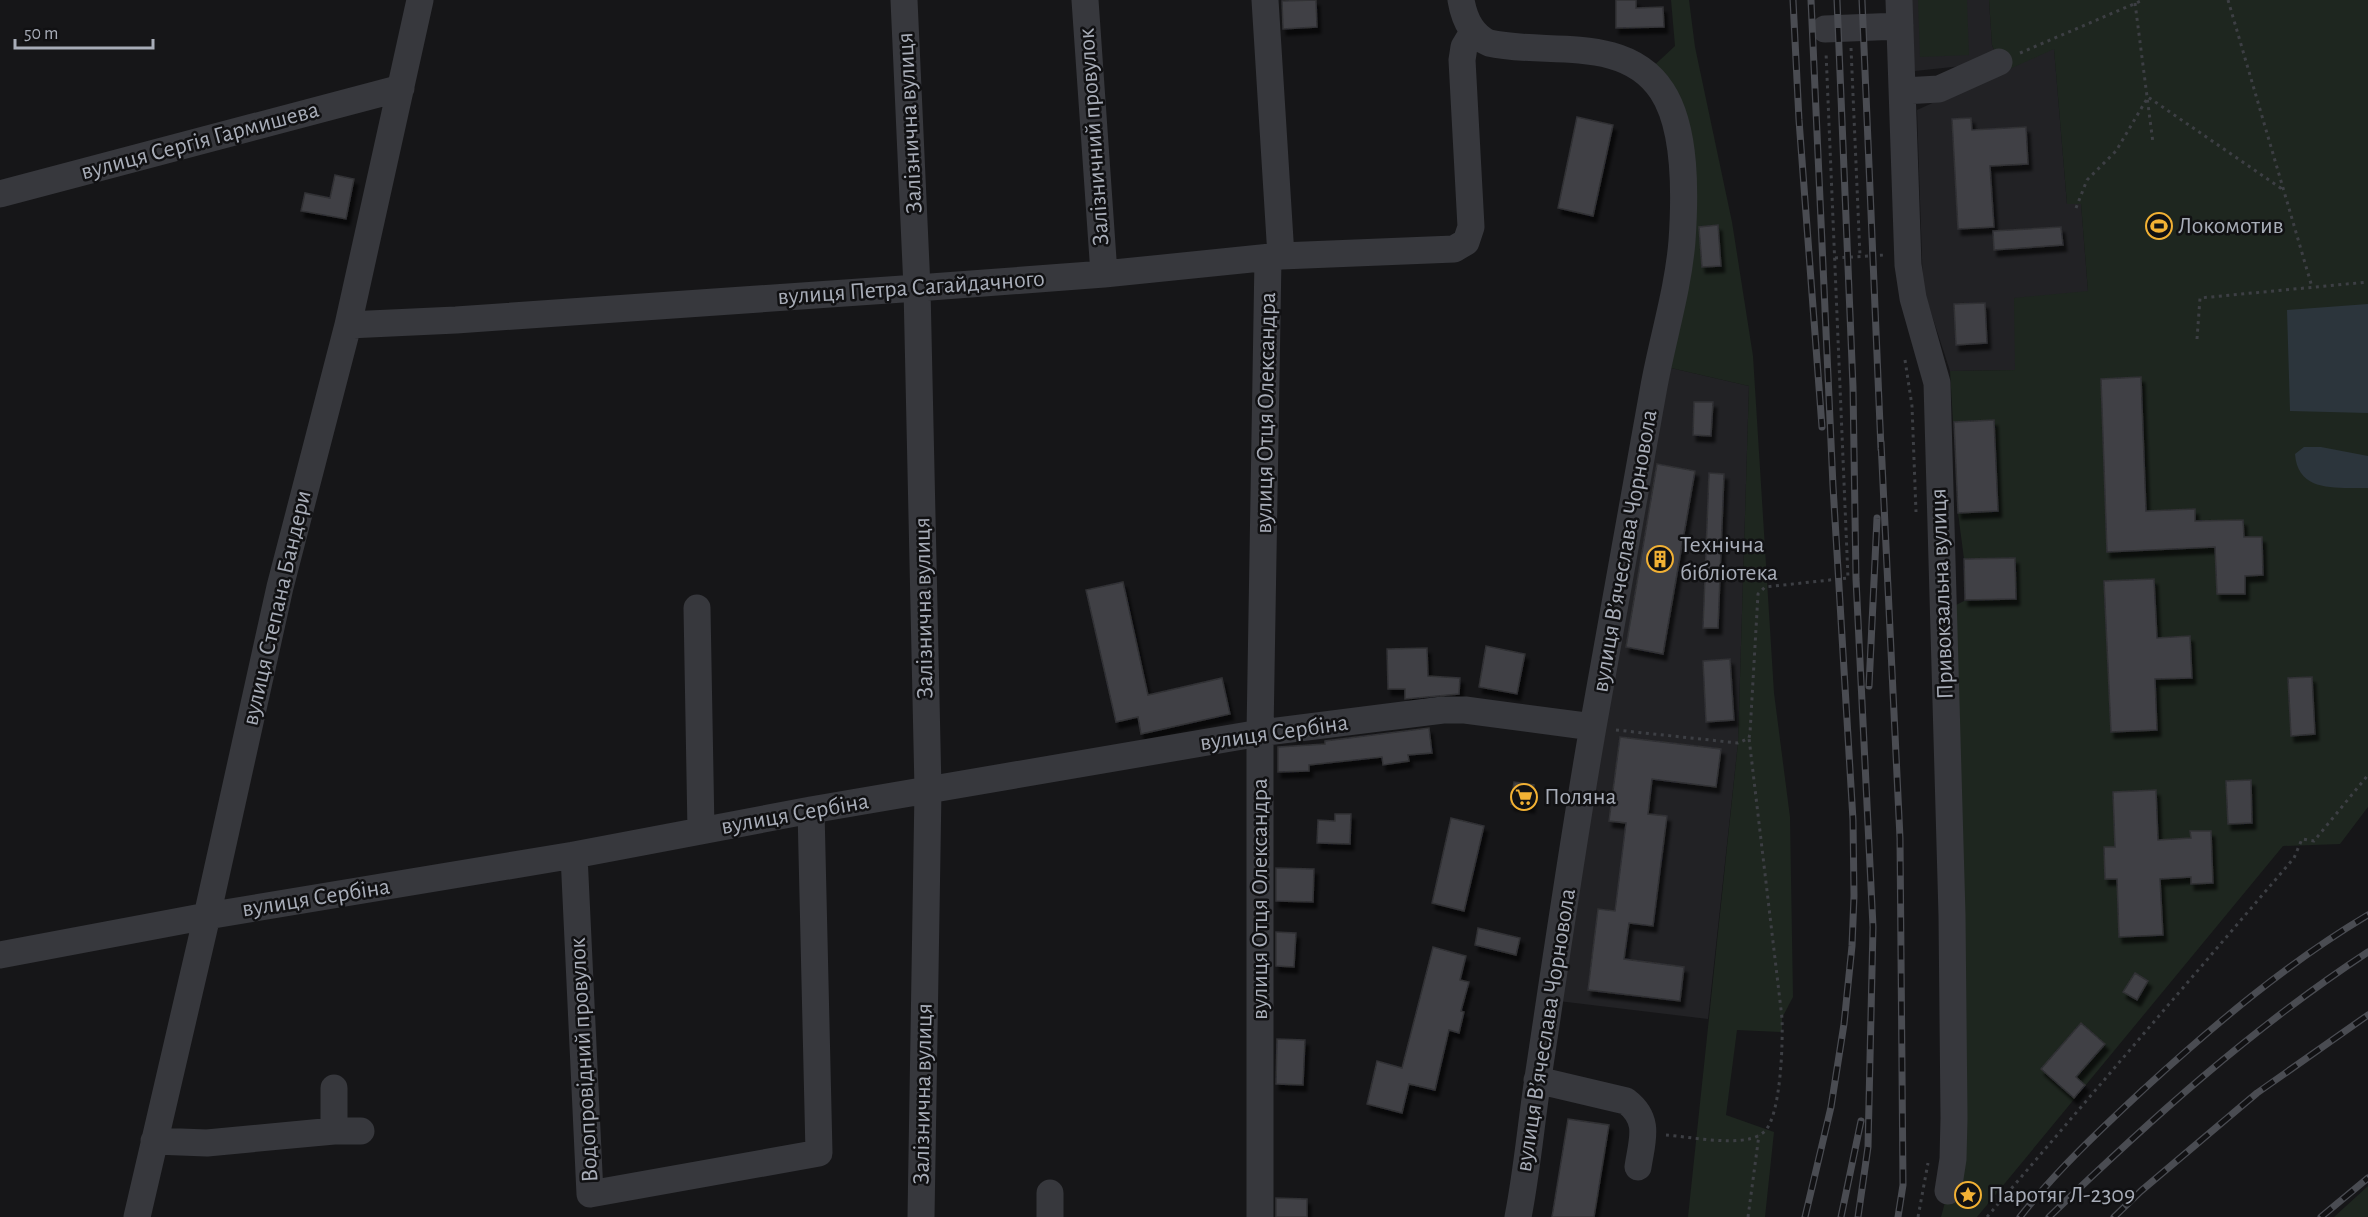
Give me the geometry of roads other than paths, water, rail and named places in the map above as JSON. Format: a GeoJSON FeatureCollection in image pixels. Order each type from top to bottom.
{"type":"FeatureCollection","features":[{"type":"Feature","properties":{"kind":"street","name":"вулиця Степана Бандери"},"geometry":{"type":"LineString","coordinates":[[137,1217],[280,587],[348,325],[420,0]]}},
{"type":"Feature","properties":{"kind":"street","name":"Залізнична вулиця"},"geometry":{"type":"LineString","coordinates":[[904,0],[917,288],[928,790],[921,1217]]}},
{"type":"Feature","properties":{"kind":"street","name":"Залізничний провулок"},"geometry":{"type":"LineString","coordinates":[[1085,0],[1104,274]]}},
{"type":"Feature","properties":{"kind":"street","name":"вулиця Отця Олександра"},"geometry":{"type":"LineString","coordinates":[[1260,1217],[1260,733],[1275,257],[1266,0]]}},
{"type":"Feature","properties":{"kind":"street"},"geometry":{"type":"LineString","coordinates":[[1461,0],[1465,17],[1473,32]]}},
{"type":"Feature","properties":{"kind":"street"},"geometry":{"type":"LineString","coordinates":[[1838,28],[1900,13]]}},
{"type":"Feature","properties":{"kind":"street","name":"Привокзальна вулиця"},"geometry":{"type":"LineString","coordinates":[[1900,13],[1908,265],[1913,298],[1937,383],[1952,915],[1954,1118],[1953,1159],[1948,1191]]}},
{"type":"Feature","properties":{"kind":"street","name":"вулиця Петра Сагайдачного"},"geometry":{"type":"LineString","coordinates":[[348,325],[456,320],[917,288],[1104,274],[1275,257],[1454,249],[1469,238],[1471,227],[1462,60],[1464,47],[1473,32]]}},
{"type":"Feature","properties":{"kind":"street","name":"вулиця Вʼячеслава Чорновола"},"geometry":{"type":"LineString","coordinates":[[1473,32],[1494,44],[1606,54],[1639,66],[1653,78],[1667,100],[1675,121],[1680,149],[1683,213],[1678,275],[1658,365],[1593,727],[1537,1080],[1518,1217]]}},
{"type":"Feature","properties":{"kind":"street"},"geometry":{"type":"LineString","coordinates":[[1903,91],[1939,89],[1999,62]]}},
{"type":"Feature","properties":{"kind":"street","name":"вулиця Сергія Гармишева"},"geometry":{"type":"LineString","coordinates":[[0,194],[401,88]]}},
{"type":"Feature","properties":{"kind":"street"},"geometry":{"type":"LineString","coordinates":[[697,608],[701,831]]}},
{"type":"Feature","properties":{"kind":"street","name":"вулиця Сербіна"},"geometry":{"type":"LineString","coordinates":[[0,956],[207,916],[574,855],[811,810],[1260,733],[1443,710],[1464,710],[1593,727]]}},
{"type":"Feature","properties":{"kind":"street","name":"Водопровідний провулок"},"geometry":{"type":"LineString","coordinates":[[574,855],[590,1194],[819,1153],[811,810]]}},
{"type":"Feature","properties":{"kind":"street"},"geometry":{"type":"LineString","coordinates":[[1537,1080],[1626,1101],[1641,1116],[1643,1134],[1638,1167]]}},
{"type":"Feature","properties":{"kind":"street"},"geometry":{"type":"LineString","coordinates":[[334,1088],[334,1131]]}},
{"type":"Feature","properties":{"kind":"street"},"geometry":{"type":"LineString","coordinates":[[154,1141],[207,1143],[334,1131],[361,1131]]}},
{"type":"Feature","properties":{"kind":"railway"},"geometry":{"type":"LineString","coordinates":[[1793,0],[1799,120],[1822,427]]}},
{"type":"Feature","properties":{"kind":"railway"},"geometry":{"type":"LineString","coordinates":[[1805,1217],[1831,1107],[1844,1024],[1852,946],[1854,896],[1853,820],[1833,486],[1811,0]]}},
{"type":"Feature","properties":{"kind":"railway"},"geometry":{"type":"LineString","coordinates":[[1837,0],[1853,387],[1856,579],[1873,927],[1868,1147],[1858,1217]]}},
{"type":"Feature","properties":{"kind":"railway"},"geometry":{"type":"LineString","coordinates":[[1862,0],[1881,449]]}},
{"type":"Feature","properties":{"kind":"railway"},"geometry":{"type":"LineString","coordinates":[[1881,442],[1900,838],[1903,1185],[1898,1217]]}},
{"type":"Feature","properties":{"kind":"railway"},"geometry":{"type":"LineString","coordinates":[[1869,686],[1877,518]]}},
{"type":"Feature","properties":{"kind":"railway"},"geometry":{"type":"LineString","coordinates":[[2020,1217],[2079,1151],[2197,1042],[2280,974],[2368,915]]}},
{"type":"Feature","properties":{"kind":"railway"},"geometry":{"type":"LineString","coordinates":[[2049,1217],[2202,1077],[2283,1012],[2368,952]]}},
{"type":"Feature","properties":{"kind":"railway"},"geometry":{"type":"LineString","coordinates":[[2114,1217],[2141,1191],[2257,1093],[2368,1015]]}},
{"type":"Feature","properties":{"kind":"railway"},"geometry":{"type":"LineString","coordinates":[[1841,1217],[1861,1121]]}},
{"type":"Feature","properties":{"kind":"railway"},"geometry":{"type":"LineString","coordinates":[[2321,1217],[2368,1178]]}},
{"type":"Feature","properties":{"kind":"place","name":"Локомотив"},"geometry":{"type":"Point","coordinates":[2159,226]}},
{"type":"Feature","properties":{"kind":"place","name":"Технічна бібліотека"},"geometry":{"type":"Point","coordinates":[1660,559]}},
{"type":"Feature","properties":{"kind":"place","name":"Поляна"},"geometry":{"type":"Point","coordinates":[1524,797]}},
{"type":"Feature","properties":{"kind":"place","name":"Паротяг Л-2309"},"geometry":{"type":"Point","coordinates":[1968,1195]}}]}
